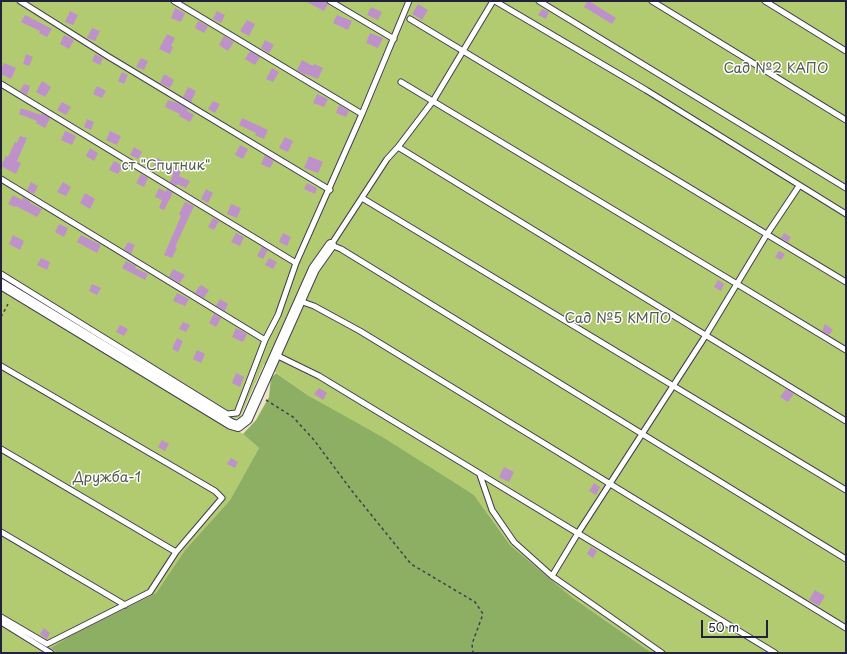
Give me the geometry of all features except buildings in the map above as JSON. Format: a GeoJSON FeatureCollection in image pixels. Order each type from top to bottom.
{"type":"FeatureCollection","features":[{"type":"Feature","properties":{"kind":"street"},"geometry":{"type":"LineString","coordinates":[[1,284],[231,424],[238,426],[247,419],[266,373],[276,355],[314,269],[331,245]]}},
{"type":"Feature","properties":{"kind":"lane"},"geometry":{"type":"LineString","coordinates":[[20,1],[109,57],[330,190]]}},
{"type":"Feature","properties":{"kind":"lane"},"geometry":{"type":"LineString","coordinates":[[174,1],[362,114]]}},
{"type":"Feature","properties":{"kind":"lane"},"geometry":{"type":"LineString","coordinates":[[330,1],[394,39]]}},
{"type":"Feature","properties":{"kind":"lane"},"geometry":{"type":"LineString","coordinates":[[1,274],[227,414],[237,413],[265,340],[278,315],[296,264],[330,190],[409,1]]}},
{"type":"Feature","properties":{"kind":"lane"},"geometry":{"type":"LineString","coordinates":[[846,214],[646,90],[494,1],[433,101],[387,159],[331,245],[341,249],[846,559]]}},
{"type":"Feature","properties":{"kind":"lane"},"geometry":{"type":"LineString","coordinates":[[540,1],[846,188]]}},
{"type":"Feature","properties":{"kind":"lane"},"geometry":{"type":"LineString","coordinates":[[652,1],[846,120]]}},
{"type":"Feature","properties":{"kind":"lane"},"geometry":{"type":"LineString","coordinates":[[765,1],[846,51]]}},
{"type":"Feature","properties":{"kind":"lane"},"geometry":{"type":"LineString","coordinates":[[410,19],[846,282]]}},
{"type":"Feature","properties":{"kind":"lane"},"geometry":{"type":"LineString","coordinates":[[401,82],[846,350]]}},
{"type":"Feature","properties":{"kind":"lane"},"geometry":{"type":"LineString","coordinates":[[1,84],[296,264]]}},
{"type":"Feature","properties":{"kind":"lane"},"geometry":{"type":"LineString","coordinates":[[398,147],[846,421]]}},
{"type":"Feature","properties":{"kind":"lane"},"geometry":{"type":"LineString","coordinates":[[1,179],[265,340]]}},
{"type":"Feature","properties":{"kind":"lane"},"geometry":{"type":"LineString","coordinates":[[552,576],[578,533],[706,335],[767,234],[799,186]]}},
{"type":"Feature","properties":{"kind":"lane"},"geometry":{"type":"LineString","coordinates":[[362,198],[846,490]]}},
{"type":"Feature","properties":{"kind":"lane"},"geometry":{"type":"LineString","coordinates":[[300,302],[314,306],[360,331],[846,628]]}},
{"type":"Feature","properties":{"kind":"lane"},"geometry":{"type":"LineString","coordinates":[[276,355],[319,376],[775,653]]}},
{"type":"Feature","properties":{"kind":"lane"},"geometry":{"type":"LineString","coordinates":[[1,366],[215,491],[222,498],[176,552],[150,592],[47,644],[1,617]]}},
{"type":"Feature","properties":{"kind":"lane"},"geometry":{"type":"LineString","coordinates":[[1,449],[176,552]]}},
{"type":"Feature","properties":{"kind":"lane"},"geometry":{"type":"LineString","coordinates":[[480,475],[492,510],[514,542],[552,576],[662,653]]}},
{"type":"Feature","properties":{"kind":"lane"},"geometry":{"type":"LineString","coordinates":[[1,532],[125,605]]}},
{"type":"Feature","properties":{"kind":"lane"},"geometry":{"type":"LineString","coordinates":[[1,622],[51,653]]}},
{"type":"Feature","properties":{"kind":"path"},"geometry":{"type":"LineString","coordinates":[[1,317],[8,304]]}},
{"type":"Feature","properties":{"kind":"path"},"geometry":{"type":"LineString","coordinates":[[258,395],[293,417],[314,440],[352,491],[412,564],[475,602],[483,614],[472,644],[473,653]]}},
{"type":"Feature","properties":{"kind":"green space","name":"Сад №5 КМПО"},"geometry":{"type":"Polygon","coordinates":[[[1,1],[846,1],[846,653],[652,653],[573,598],[510,545],[474,495],[309,396],[264,364],[240,417],[232,420],[1,280],[1,1]]]}},
{"type":"Feature","properties":{"kind":"green space","name":"Дружба-1"},"geometry":{"type":"Polygon","coordinates":[[[1,288],[243,434],[259,448],[230,500],[185,550],[156,593],[70,636],[51,649],[57,653],[1,653],[1,288]]]}},
{"type":"Feature","properties":{"kind":"green space"},"geometry":{"type":"Polygon","coordinates":[[[276,373],[309,396],[384,438],[474,495],[510,545],[573,598],[652,653],[57,653],[51,648],[70,636],[156,593],[185,550],[230,500],[259,448],[243,434],[256,420],[269,397],[271,378],[276,373]]]}},
{"type":"Feature","properties":{"kind":"park label","name":"Сад №2 КАПО"},"geometry":{"type":"Point","coordinates":[776,69]}},
{"type":"Feature","properties":{"kind":"park label","name":"ст \"Спутник\""},"geometry":{"type":"Point","coordinates":[166,166]}}]}
